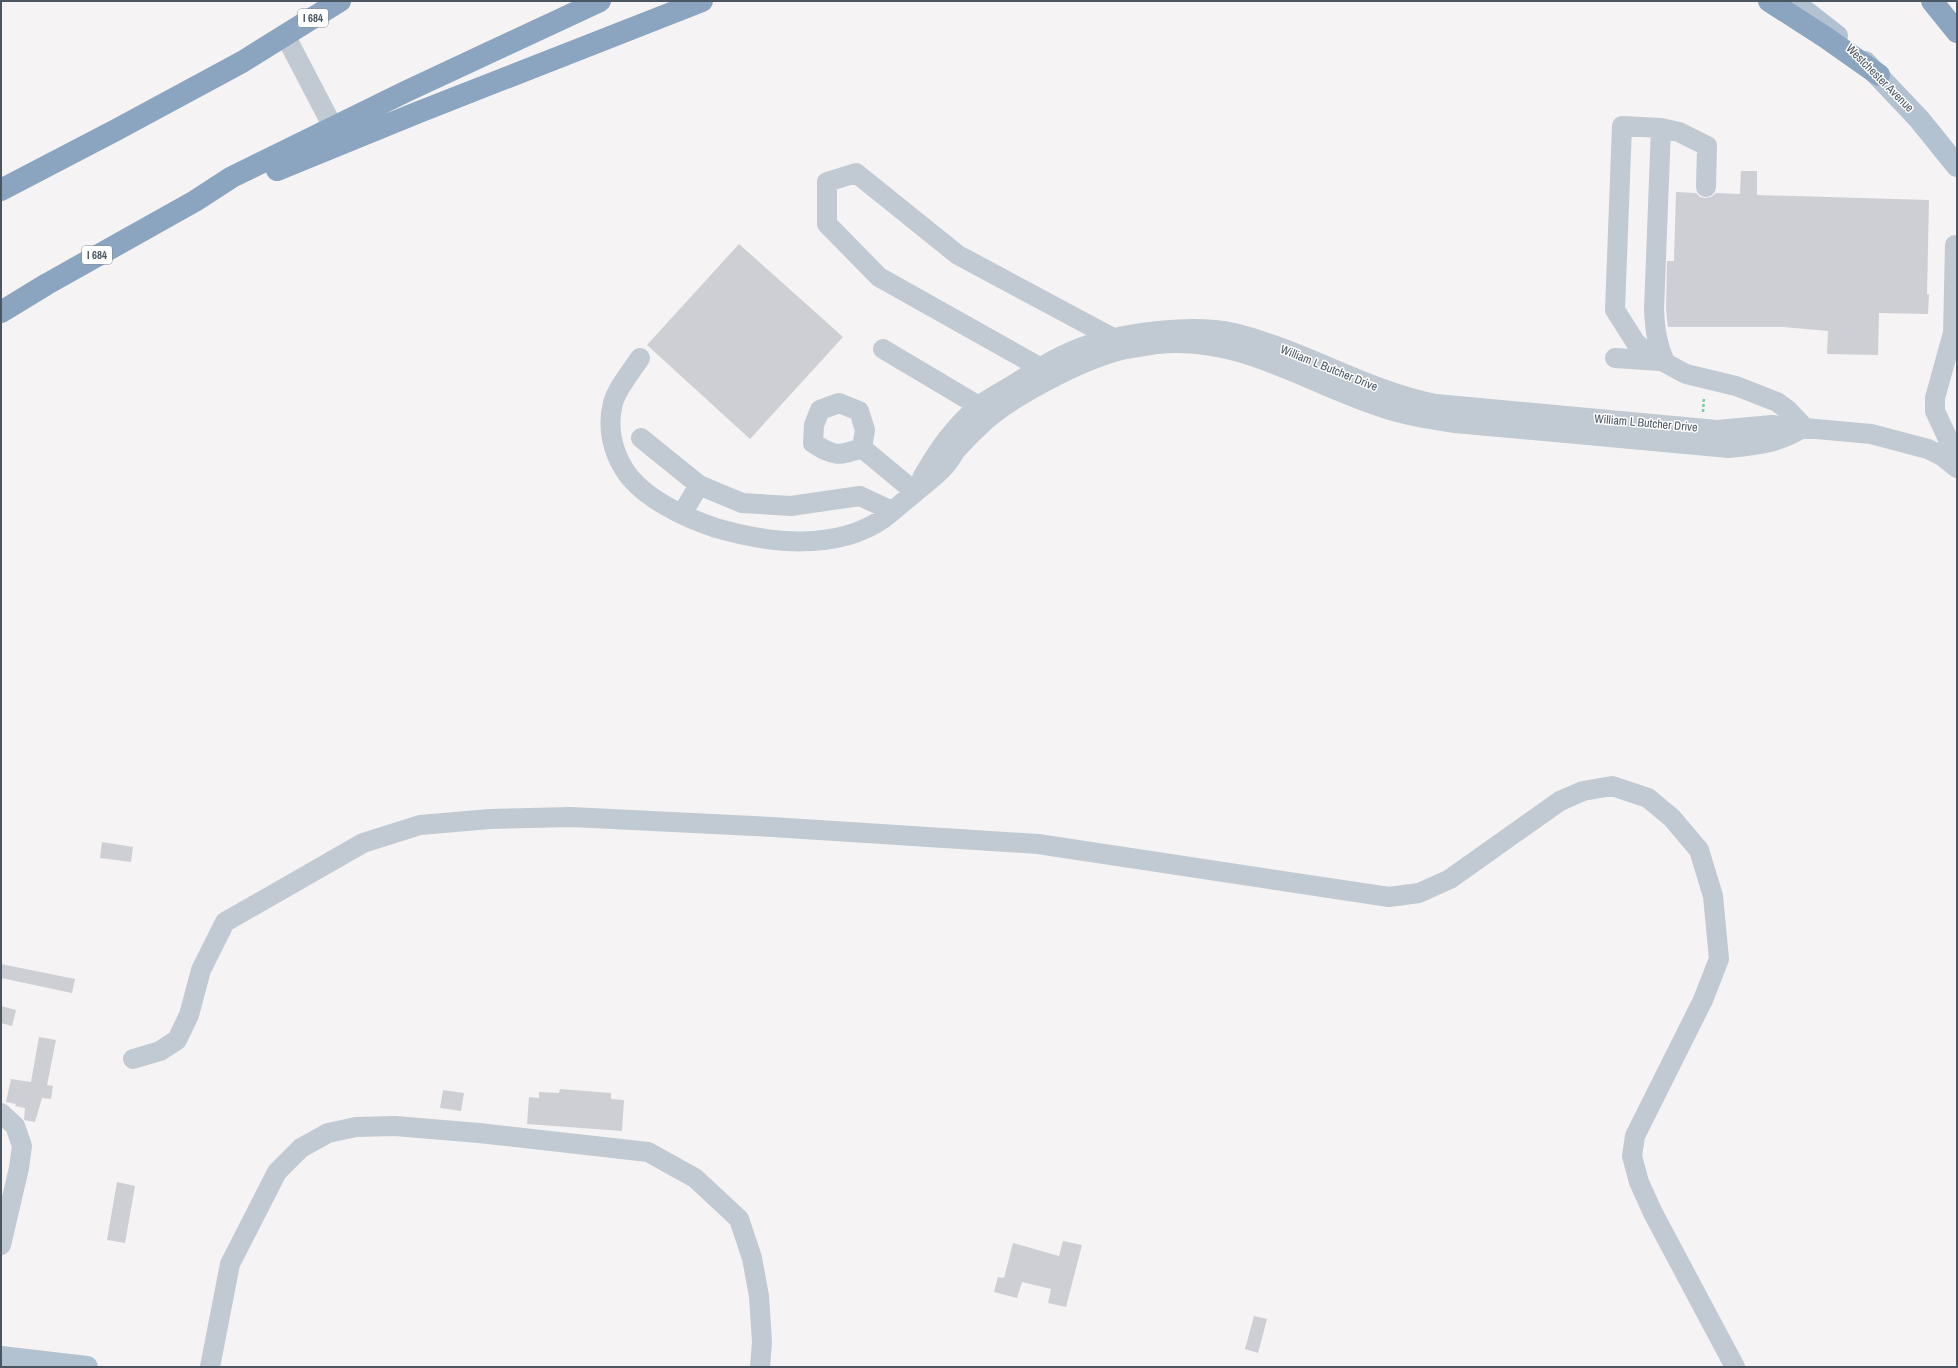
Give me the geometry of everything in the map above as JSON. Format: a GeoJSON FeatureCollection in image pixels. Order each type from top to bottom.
{"type":"FeatureCollection","features":[{"type":"Feature","properties":{"kind":"highway","name":"I 684"},"geometry":{"type":"LineString","coordinates":[[1,190],[206,82],[265,48],[285,34],[340,1]]}},
{"type":"Feature","properties":{"kind":"highway"},"geometry":{"type":"LineString","coordinates":[[195,201],[232,177],[600,1]]}},
{"type":"Feature","properties":{"kind":"highway"},"geometry":{"type":"LineString","coordinates":[[195,201],[238,186],[419,112],[702,1]]}},
{"type":"Feature","properties":{"kind":"highway"},"geometry":{"type":"LineString","coordinates":[[1769,1],[1825,37],[1879,75]]}},
{"type":"Feature","properties":{"kind":"highway"},"geometry":{"type":"LineString","coordinates":[[1934,4],[1957,32]]}},
{"type":"Feature","properties":{"kind":"highway","name":"I 684"},"geometry":{"type":"LineString","coordinates":[[1,312],[47,284],[195,201]]}},
{"type":"Feature","properties":{"kind":"main road","name":"Westchester Avenue"},"geometry":{"type":"LineString","coordinates":[[1792,1],[1839,37],[1879,75],[1919,119],[1957,166]]}},
{"type":"Feature","properties":{"kind":"main road"},"geometry":{"type":"LineString","coordinates":[[1,1356],[87,1367]]}},
{"type":"Feature","properties":{"kind":"street"},"geometry":{"type":"LineString","coordinates":[[285,34],[334,127]]}},
{"type":"Feature","properties":{"kind":"street"},"geometry":{"type":"LineString","coordinates":[[1706,187],[1707,146],[1679,132],[1661,128],[1622,126],[1616,310],[1636,343],[1647,353],[1686,374],[1736,386],[1777,402],[1788,410],[1804,427]]}},
{"type":"Feature","properties":{"kind":"street"},"geometry":{"type":"LineString","coordinates":[[1661,128],[1654,310],[1655,331],[1659,350],[1665,362]]}},
{"type":"Feature","properties":{"kind":"street"},"geometry":{"type":"LineString","coordinates":[[1049,372],[879,277],[828,224],[827,182],[856,173],[958,255],[1120,344]]}},
{"type":"Feature","properties":{"kind":"street"},"geometry":{"type":"LineString","coordinates":[[1950,462],[1948,439],[1935,411],[1935,398],[1952,333],[1955,245]]}},
{"type":"Feature","properties":{"kind":"street","name":"William L Butcher Drive"},"geometry":{"type":"LineString","coordinates":[[640,358],[614,400],[611,423],[612,442],[617,457],[628,475],[645,491],[682,514],[705,524],[748,536],[798,541],[824,540],[842,537],[867,528],[892,511],[915,492],[941,446],[965,418],[1007,404],[1049,372],[1097,358],[1120,344],[1166,330],[1198,329],[1233,333],[1300,355],[1395,394],[1422,402],[1702,429],[1717,430],[1772,425],[1871,434],[1928,449],[1950,462]]}},
{"type":"Feature","properties":{"kind":"street","name":"William L Butcher Drive"},"geometry":{"type":"LineString","coordinates":[[1120,344],[1184,343],[1236,350],[1260,358],[1377,406],[1420,418],[1455,423],[1729,448],[1757,445],[1788,437],[1804,427]]}},
{"type":"Feature","properties":{"kind":"street"},"geometry":{"type":"LineString","coordinates":[[883,349],[986,410]]}},
{"type":"Feature","properties":{"kind":"street"},"geometry":{"type":"LineString","coordinates":[[1614,358],[1665,362]]}},
{"type":"Feature","properties":{"kind":"street"},"geometry":{"type":"LineString","coordinates":[[641,438],[699,485],[742,503],[791,506],[860,496],[892,511]]}},
{"type":"Feature","properties":{"kind":"street"},"geometry":{"type":"LineString","coordinates":[[862,448],[915,492]]}},
{"type":"Feature","properties":{"kind":"street"},"geometry":{"type":"LineString","coordinates":[[682,514],[699,485]]}},
{"type":"Feature","properties":{"kind":"street"},"geometry":{"type":"LineString","coordinates":[[133,1060],[160,1051],[177,1040],[189,1015],[201,970],[225,922],[363,843],[420,825],[490,819],[571,817],[772,827],[1030,844],[1389,897],[1419,893],[1450,879],[1560,801],[1584,791],[1612,786],[1648,798],[1672,818],[1699,850],[1713,896],[1719,959],[1703,1000],[1636,1136],[1632,1156],[1639,1182],[1653,1213],[1736,1367]]}},
{"type":"Feature","properties":{"kind":"street"},"geometry":{"type":"LineString","coordinates":[[1,1113],[15,1126],[22,1146],[19,1168],[1,1246]]}},
{"type":"Feature","properties":{"kind":"street"},"geometry":{"type":"LineString","coordinates":[[210,1367],[230,1264],[277,1172],[301,1148],[328,1133],[356,1128],[395,1126],[479,1133],[648,1152],[695,1178],[739,1219],[752,1258],[759,1296],[762,1342],[760,1367]]}},
{"type":"Feature","properties":{"kind":"path"},"geometry":{"type":"LineString","coordinates":[[1702,429],[1706,379]]}},
{"type":"Feature","properties":{"kind":"building"},"geometry":{"type":"Polygon","coordinates":[[[1741,171],[1757,171],[1757,195],[1929,200],[1928,314],[1879,313],[1878,355],[1827,354],[1828,331],[1783,327],[1668,327],[1666,310],[1667,261],[1674,261],[1676,192],[1696,193],[1700,197],[1705,198],[1711,197],[1716,193],[1740,194],[1741,171]]]}},
{"type":"Feature","properties":{"kind":"building"},"geometry":{"type":"Polygon","coordinates":[[[739,244],[843,337],[750,439],[647,345],[739,244]]]}},
{"type":"Feature","properties":{"kind":"building"},"geometry":{"type":"Polygon","coordinates":[[[102,842],[133,847],[131,862],[100,858],[102,842]]]}},
{"type":"Feature","properties":{"kind":"building"},"geometry":{"type":"Polygon","coordinates":[[[1,964],[75,979],[72,993],[1,978],[1,964]]]}},
{"type":"Feature","properties":{"kind":"building"},"geometry":{"type":"Polygon","coordinates":[[[1,1006],[16,1010],[12,1026],[1,1023],[1,1006]]]}},
{"type":"Feature","properties":{"kind":"building"},"geometry":{"type":"Polygon","coordinates":[[[39,1037],[56,1040],[47,1085],[53,1086],[51,1099],[42,1098],[35,1122],[24,1120],[25,1108],[6,1102],[11,1079],[31,1082],[39,1037]]]}},
{"type":"Feature","properties":{"kind":"building"},"geometry":{"type":"Polygon","coordinates":[[[560,1089],[611,1093],[611,1099],[624,1100],[622,1131],[527,1124],[529,1097],[539,1098],[539,1092],[559,1093],[560,1089]]]}},
{"type":"Feature","properties":{"kind":"building"},"geometry":{"type":"Polygon","coordinates":[[[443,1090],[464,1093],[461,1111],[440,1108],[443,1090]]]}},
{"type":"Feature","properties":{"kind":"building"},"geometry":{"type":"Polygon","coordinates":[[[117,1182],[135,1186],[125,1243],[107,1240],[117,1182]]]}},
{"type":"Feature","properties":{"kind":"building"},"geometry":{"type":"Polygon","coordinates":[[[1063,1241],[1082,1245],[1066,1307],[1048,1303],[1051,1289],[1022,1282],[1017,1298],[994,1292],[998,1277],[1004,1278],[1013,1243],[1059,1256],[1063,1241]]]}},
{"type":"Feature","properties":{"kind":"building"},"geometry":{"type":"Polygon","coordinates":[[[1254,1316],[1267,1319],[1258,1353],[1245,1349],[1254,1316]]]}}]}
